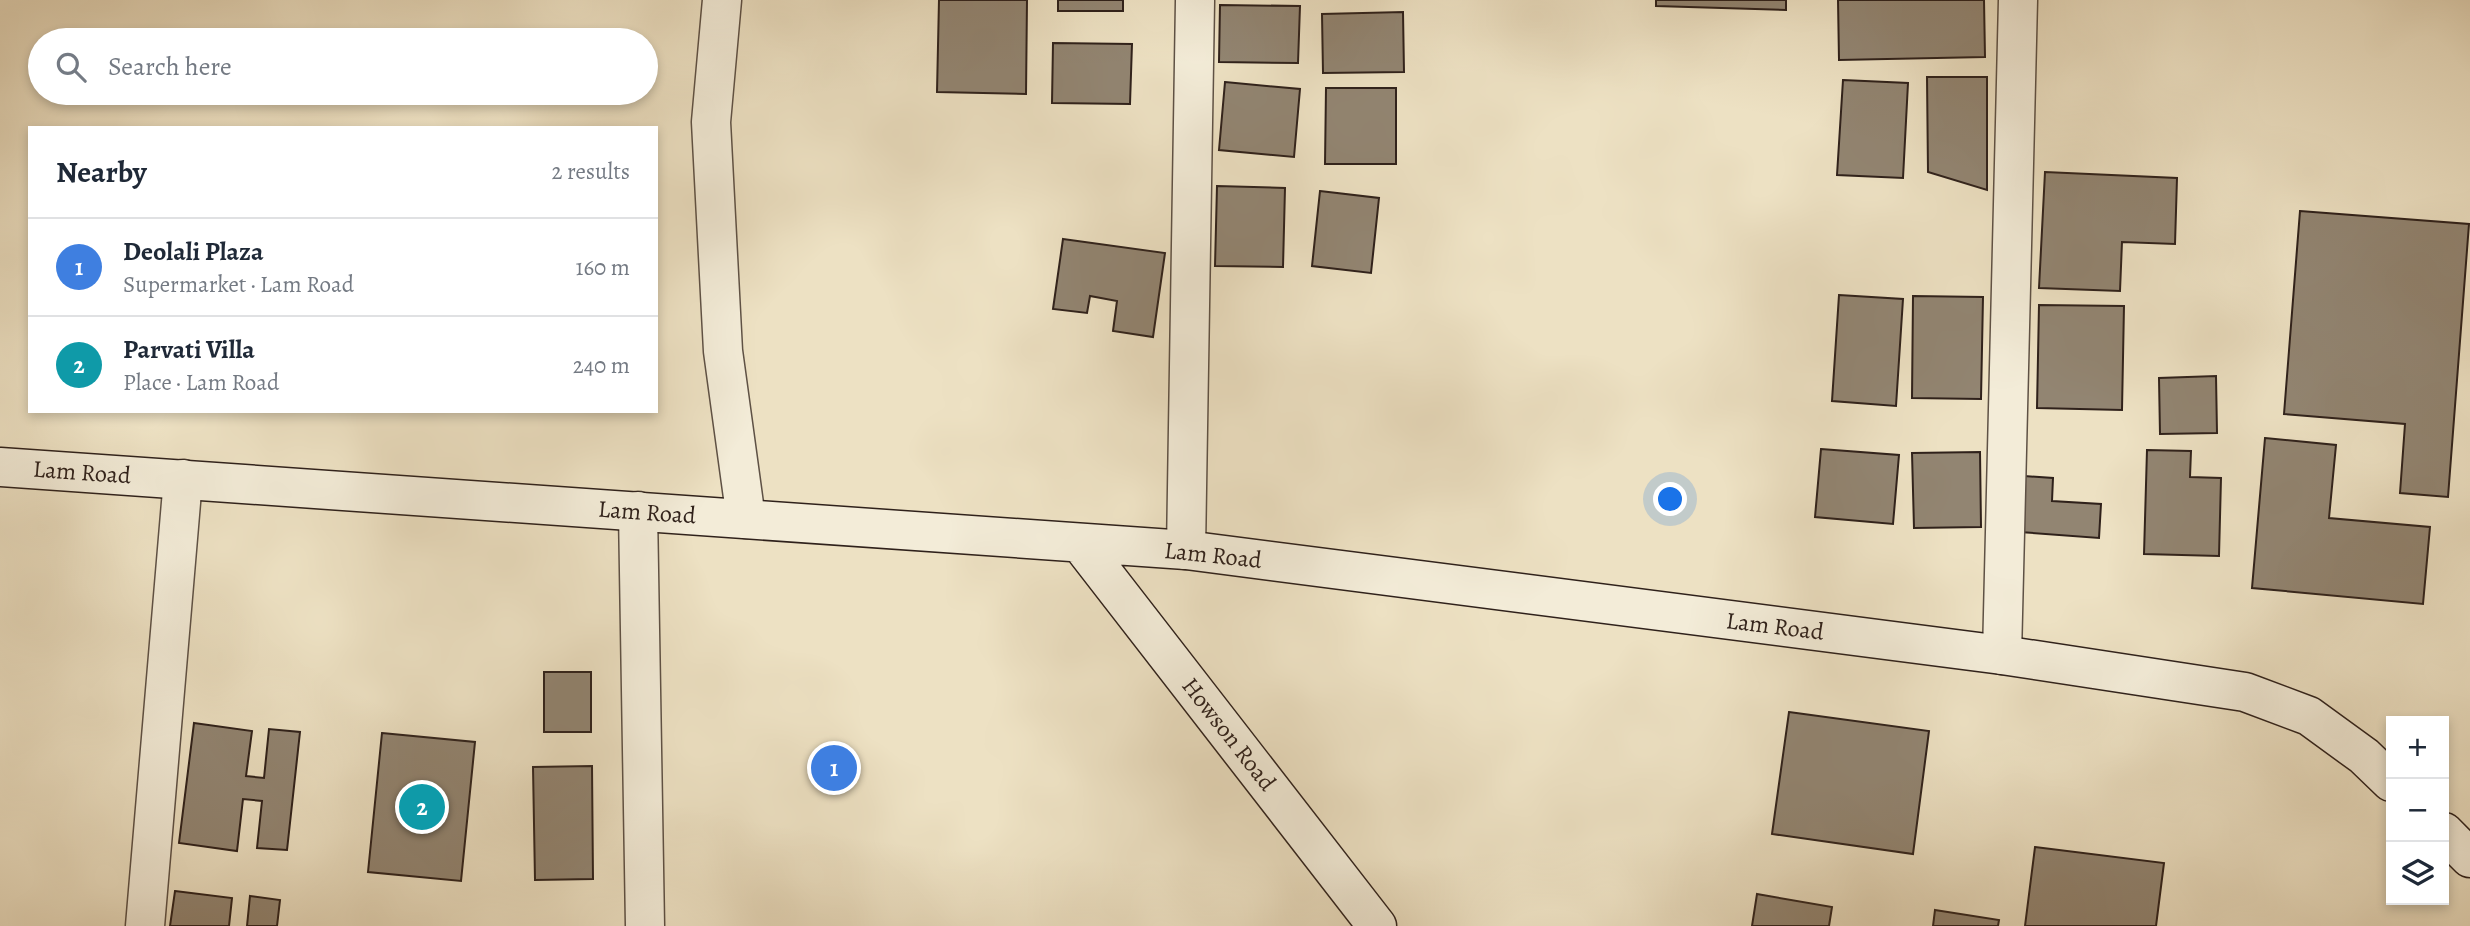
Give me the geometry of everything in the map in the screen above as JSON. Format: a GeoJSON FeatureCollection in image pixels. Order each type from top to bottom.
{"type":"FeatureCollection","features":[{"type":"Feature","properties":{"kind":"street"},"geometry":{"type":"LineString","coordinates":[[722,0],[711,122],[723,351],[746,519]]}},
{"type":"Feature","properties":{"kind":"street"},"geometry":{"type":"LineString","coordinates":[[2002,655],[2018,0]]}},
{"type":"Feature","properties":{"kind":"street"},"geometry":{"type":"LineString","coordinates":[[1186,550],[1195,1]]}},
{"type":"Feature","properties":{"kind":"street","name":"Lam Road"},"geometry":{"type":"LineString","coordinates":[[0,467],[1186,550],[2002,655],[2245,692],[2309,716],[2364,756],[2388,779]]}},
{"type":"Feature","properties":{"kind":"street"},"geometry":{"type":"LineString","coordinates":[[145,926],[183,480]]}},
{"type":"Feature","properties":{"kind":"street"},"geometry":{"type":"LineString","coordinates":[[638,511],[645,926]]}},
{"type":"Feature","properties":{"kind":"street","name":"Howson Road"},"geometry":{"type":"LineString","coordinates":[[1080,542],[1377,926]]}},
{"type":"Feature","properties":{"kind":"street"},"geometry":{"type":"LineString","coordinates":[[2449,837],[2470,858]]}},
{"type":"Feature","properties":{"kind":"building"},"geometry":{"type":"Polygon","coordinates":[[[939,0],[1027,0],[1026,94],[937,92],[939,0]]]}},
{"type":"Feature","properties":{"kind":"building"},"geometry":{"type":"Polygon","coordinates":[[[1058,0],[1123,0],[1123,11],[1058,11],[1058,0]]]}},
{"type":"Feature","properties":{"kind":"building"},"geometry":{"type":"Polygon","coordinates":[[[1656,0],[1786,0],[1786,10],[1656,6],[1656,0]]]}},
{"type":"Feature","properties":{"kind":"building"},"geometry":{"type":"Polygon","coordinates":[[[1838,0],[1984,0],[1985,57],[1839,60],[1838,0]]]}},
{"type":"Feature","properties":{"kind":"building"},"geometry":{"type":"Polygon","coordinates":[[[1220,5],[1300,6],[1298,63],[1219,62],[1220,5]]]}},
{"type":"Feature","properties":{"kind":"building"},"geometry":{"type":"Polygon","coordinates":[[[1403,12],[1404,72],[1323,73],[1322,14],[1403,12]]]}},
{"type":"Feature","properties":{"kind":"building"},"geometry":{"type":"Polygon","coordinates":[[[1053,43],[1132,44],[1130,104],[1052,103],[1053,43]]]}},
{"type":"Feature","properties":{"kind":"building"},"geometry":{"type":"Polygon","coordinates":[[[1927,77],[1987,77],[1987,190],[1928,172],[1927,77]]]}},
{"type":"Feature","properties":{"kind":"building"},"geometry":{"type":"Polygon","coordinates":[[[1843,80],[1908,83],[1903,178],[1837,175],[1843,80]]]}},
{"type":"Feature","properties":{"kind":"building"},"geometry":{"type":"Polygon","coordinates":[[[1225,82],[1300,89],[1294,157],[1219,150],[1225,82]]]}},
{"type":"Feature","properties":{"kind":"building"},"geometry":{"type":"Polygon","coordinates":[[[1326,88],[1396,88],[1396,164],[1325,164],[1326,88]]]}},
{"type":"Feature","properties":{"kind":"building"},"geometry":{"type":"Polygon","coordinates":[[[2045,172],[2177,178],[2175,244],[2122,242],[2120,291],[2039,288],[2045,172]]]}},
{"type":"Feature","properties":{"kind":"building"},"geometry":{"type":"Polygon","coordinates":[[[1217,186],[1285,188],[1283,267],[1215,266],[1217,186]]]}},
{"type":"Feature","properties":{"kind":"building"},"geometry":{"type":"Polygon","coordinates":[[[1320,191],[1379,198],[1371,273],[1312,266],[1320,191]]]}},
{"type":"Feature","properties":{"kind":"building"},"geometry":{"type":"Polygon","coordinates":[[[2300,211],[2469,224],[2448,497],[2400,493],[2405,424],[2284,414],[2300,211]]]}},
{"type":"Feature","properties":{"kind":"building"},"geometry":{"type":"Polygon","coordinates":[[[1063,239],[1165,253],[1153,337],[1113,331],[1117,301],[1090,296],[1087,313],[1053,309],[1063,239]]]}},
{"type":"Feature","properties":{"kind":"building"},"geometry":{"type":"Polygon","coordinates":[[[1839,295],[1903,299],[1896,406],[1832,401],[1839,295]]]}},
{"type":"Feature","properties":{"kind":"building"},"geometry":{"type":"Polygon","coordinates":[[[1913,296],[1983,297],[1981,399],[1912,398],[1913,296]]]}},
{"type":"Feature","properties":{"kind":"building"},"geometry":{"type":"Polygon","coordinates":[[[2039,305],[2124,306],[2122,410],[2037,408],[2039,305]]]}},
{"type":"Feature","properties":{"kind":"building"},"geometry":{"type":"Polygon","coordinates":[[[2216,376],[2217,433],[2160,434],[2159,378],[2216,376]]]}},
{"type":"Feature","properties":{"kind":"building"},"geometry":{"type":"Polygon","coordinates":[[[2265,438],[2336,445],[2329,518],[2430,527],[2423,604],[2252,588],[2265,438]]]}},
{"type":"Feature","properties":{"kind":"building"},"geometry":{"type":"Polygon","coordinates":[[[1821,449],[1899,455],[1893,524],[1815,517],[1821,449]]]}},
{"type":"Feature","properties":{"kind":"building"},"geometry":{"type":"Polygon","coordinates":[[[2147,450],[2191,451],[2190,477],[2221,478],[2219,556],[2144,554],[2147,450]]]}},
{"type":"Feature","properties":{"kind":"building"},"geometry":{"type":"Polygon","coordinates":[[[1980,452],[1981,527],[1914,528],[1912,453],[1980,452]]]}},
{"type":"Feature","properties":{"kind":"building"},"geometry":{"type":"Polygon","coordinates":[[[2024,476],[2053,478],[2052,501],[2101,504],[2099,538],[2020,532],[2024,476]]]}},
{"type":"Feature","properties":{"kind":"building"},"geometry":{"type":"Polygon","coordinates":[[[544,672],[591,672],[591,732],[544,732],[544,672]]]}},
{"type":"Feature","properties":{"kind":"building"},"geometry":{"type":"Polygon","coordinates":[[[1789,712],[1929,731],[1913,854],[1772,834],[1789,712]]]}},
{"type":"Feature","properties":{"kind":"building"},"geometry":{"type":"Polygon","coordinates":[[[194,723],[252,731],[246,776],[264,778],[269,729],[300,732],[287,850],[257,848],[262,801],[243,799],[237,851],[179,843],[194,723]]]}},
{"type":"Feature","properties":{"kind":"building"},"geometry":{"type":"Polygon","coordinates":[[[382,733],[475,742],[461,881],[368,872],[382,733]]]}},
{"type":"Feature","properties":{"kind":"building"},"geometry":{"type":"Polygon","coordinates":[[[592,766],[593,879],[535,880],[533,767],[592,766]]]}},
{"type":"Feature","properties":{"kind":"building"},"geometry":{"type":"Polygon","coordinates":[[[2035,847],[2164,863],[2156,926],[2025,926],[2035,847]]]}},
{"type":"Feature","properties":{"kind":"building"},"geometry":{"type":"Polygon","coordinates":[[[175,891],[232,898],[229,926],[170,926],[175,891]]]}},
{"type":"Feature","properties":{"kind":"building"},"geometry":{"type":"Polygon","coordinates":[[[1757,894],[1832,907],[1829,926],[1752,926],[1757,894]]]}},
{"type":"Feature","properties":{"kind":"building"},"geometry":{"type":"Polygon","coordinates":[[[250,896],[280,900],[277,926],[247,926],[250,896]]]}},
{"type":"Feature","properties":{"kind":"building"},"geometry":{"type":"Polygon","coordinates":[[[1935,910],[1999,920],[1998,926],[1933,926],[1935,910]]]}},
{"type":"Feature","properties":{"kind":"place","name":"Deolali Plaza"},"geometry":{"type":"Point","coordinates":[834,768]}},
{"type":"Feature","properties":{"kind":"place","name":"Parvati Villa"},"geometry":{"type":"Point","coordinates":[422,807]}}]}
